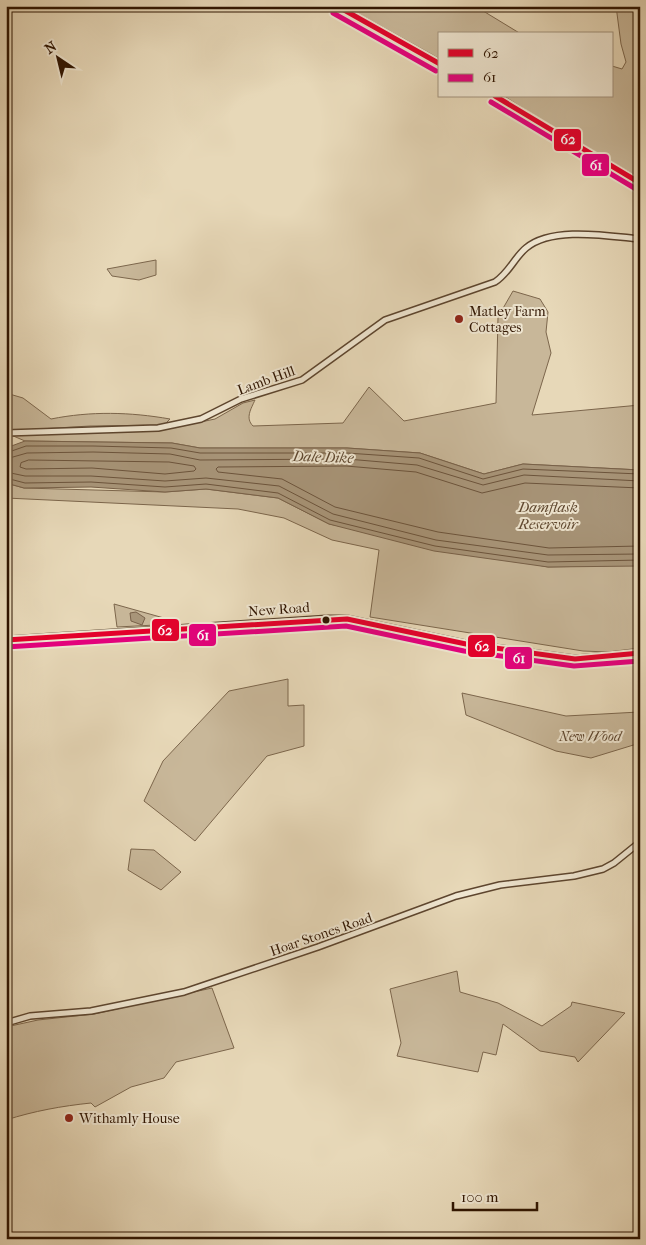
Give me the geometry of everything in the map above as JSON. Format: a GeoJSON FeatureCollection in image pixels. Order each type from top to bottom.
{"type":"FeatureCollection","features":[{"type":"Feature","properties":{"kind":"street"},"geometry":{"type":"LineString","coordinates":[[337,6],[438,63]]}},
{"type":"Feature","properties":{"kind":"street"},"geometry":{"type":"LineString","coordinates":[[498,98],[640,183]]}},
{"type":"Feature","properties":{"kind":"street","name":"Lamb Hill"},"geometry":{"type":"LineString","coordinates":[[6,432],[158,428],[200,419],[241,399],[302,380],[385,320],[495,282],[508,271],[526,248],[545,237],[561,235],[640,239]]}},
{"type":"Feature","properties":{"kind":"street","name":"New Road"},"geometry":{"type":"LineString","coordinates":[[6,640],[333,619],[356,621],[466,644],[575,659],[640,653]]}},
{"type":"Feature","properties":{"kind":"street"},"geometry":{"type":"LineString","coordinates":[[637,844],[640,851]]}},
{"type":"Feature","properties":{"kind":"street","name":"Hoar Stones Road"},"geometry":{"type":"LineString","coordinates":[[6,1023],[30,1016],[91,1011],[184,992],[318,948],[478,889],[574,876],[603,869],[614,863],[637,844]]}},
{"type":"Feature","properties":{"kind":"green space"},"geometry":{"type":"Polygon","coordinates":[[[345,6],[475,6],[518,32],[438,32],[438,58],[345,6]]]}},
{"type":"Feature","properties":{"kind":"green space"},"geometry":{"type":"Polygon","coordinates":[[[616,6],[640,6],[640,178],[580,145],[507,98],[614,98],[614,67],[622,69],[626,62],[621,44],[616,6]]]}},
{"type":"Feature","properties":{"kind":"green space"},"geometry":{"type":"Polygon","coordinates":[[[156,260],[156,275],[139,280],[112,276],[107,269],[156,260]]]}},
{"type":"Feature","properties":{"kind":"green space"},"geometry":{"type":"Polygon","coordinates":[[[513,291],[540,299],[548,312],[546,332],[551,353],[532,415],[640,405],[640,470],[523,464],[484,474],[420,453],[347,448],[200,448],[172,443],[25,441],[11,435],[158,431],[215,419],[243,403],[255,400],[249,417],[253,426],[343,423],[369,387],[404,421],[496,403],[498,317],[513,291]]]}},
{"type":"Feature","properties":{"kind":"green space"},"geometry":{"type":"Polygon","coordinates":[[[6,393],[23,398],[51,419],[110,413],[170,419],[164,425],[90,426],[6,431],[6,393]]]}},
{"type":"Feature","properties":{"kind":"green space"},"geometry":{"type":"Polygon","coordinates":[[[6,483],[24,488],[165,492],[206,489],[278,498],[329,524],[548,567],[638,565],[640,566],[640,648],[608,652],[583,651],[370,617],[379,550],[332,540],[284,518],[238,509],[6,498],[6,483]]]}},
{"type":"Feature","properties":{"kind":"green space"},"geometry":{"type":"Polygon","coordinates":[[[114,604],[171,620],[175,624],[117,627],[114,604]]]}},
{"type":"Feature","properties":{"kind":"green space"},"geometry":{"type":"Polygon","coordinates":[[[288,679],[288,706],[304,705],[304,746],[267,756],[195,841],[144,801],[163,761],[229,691],[288,679]]]}},
{"type":"Feature","properties":{"kind":"green space","name":"New Wood"},"geometry":{"type":"Polygon","coordinates":[[[462,693],[566,716],[639,712],[640,743],[591,758],[556,751],[466,715],[462,693]]]}},
{"type":"Feature","properties":{"kind":"green space"},"geometry":{"type":"Polygon","coordinates":[[[131,849],[154,850],[181,872],[161,890],[128,870],[131,849]]]}},
{"type":"Feature","properties":{"kind":"green space"},"geometry":{"type":"Polygon","coordinates":[[[457,971],[460,992],[498,1003],[542,1026],[571,1006],[572,1002],[625,1013],[578,1062],[575,1057],[540,1051],[503,1024],[496,1055],[483,1052],[478,1072],[397,1056],[401,1043],[390,989],[457,971]]]}},
{"type":"Feature","properties":{"kind":"green space"},"geometry":{"type":"Polygon","coordinates":[[[212,988],[234,1048],[176,1062],[164,1078],[131,1087],[95,1107],[91,1103],[69,1106],[38,1111],[6,1120],[6,1027],[38,1020],[94,1014],[212,988]]]}},
{"type":"Feature","properties":{"kind":"water","name":"Damflask Reservoir"},"geometry":{"type":"Polygon","coordinates":[[[25,441],[172,443],[200,448],[347,448],[420,453],[484,474],[523,464],[640,470],[640,566],[548,567],[434,551],[329,524],[278,498],[206,489],[165,492],[91,487],[24,488],[6,483],[6,448],[25,441]]]}},
{"type":"Feature","properties":{"kind":"water"},"geometry":{"type":"Polygon","coordinates":[[[136,612],[145,618],[142,625],[131,621],[130,613],[136,612]]]}},
{"type":"Feature","properties":{"kind":"transit line","name":"62"},"geometry":{"type":"LineString","coordinates":[[337,6],[438,63]]}},
{"type":"Feature","properties":{"kind":"transit line","name":"61"},"geometry":{"type":"LineString","coordinates":[[333,13],[436,71]]}},
{"type":"Feature","properties":{"kind":"transit line","name":"62"},"geometry":{"type":"LineString","coordinates":[[498,98],[640,183]]}},
{"type":"Feature","properties":{"kind":"transit line","name":"61"},"geometry":{"type":"LineString","coordinates":[[491,102],[636,189]]}},
{"type":"Feature","properties":{"kind":"transit line","name":"62"},"geometry":{"type":"LineString","coordinates":[[6,640],[347,619],[466,644],[575,659],[640,653]]}},
{"type":"Feature","properties":{"kind":"transit line","name":"61"},"geometry":{"type":"LineString","coordinates":[[6,647],[346,626],[464,651],[574,666],[640,661]]}},
{"type":"Feature","properties":{"kind":"place","name":"Matley Farm Cottages"},"geometry":{"type":"Point","coordinates":[459,319]}},
{"type":"Feature","properties":{"kind":"place","name":"Withamly House"},"geometry":{"type":"Point","coordinates":[69,1118]}},
{"type":"Feature","properties":{"kind":"water label","name":"Dale Dike"},"geometry":{"type":"Point","coordinates":[323,457]}}]}
